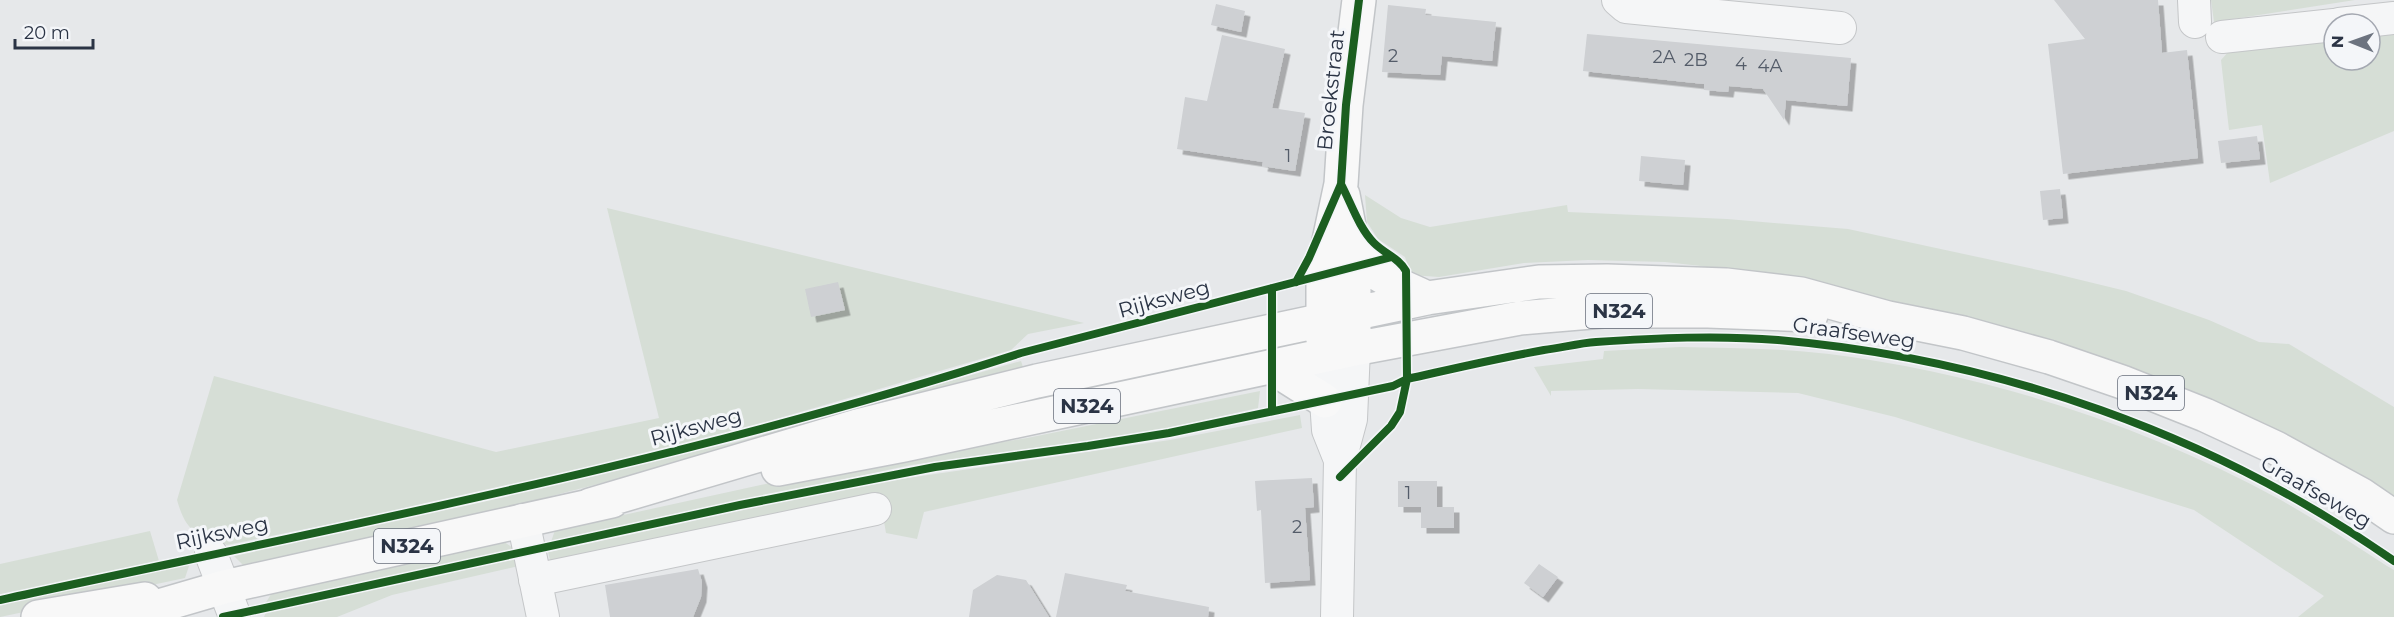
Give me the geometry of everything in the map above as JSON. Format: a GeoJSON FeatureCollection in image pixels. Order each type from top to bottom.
{"type":"FeatureCollection","features":[{"type":"Feature","properties":{"kind":"main road","name":"Broekstraat"},"geometry":{"type":"LineString","coordinates":[[1338,352],[1322,320],[1324,260],[1341,184],[1346,105],[1359,0]]}},
{"type":"Feature","properties":{"kind":"main road","name":"Broekstraat"},"geometry":{"type":"LineString","coordinates":[[1338,352],[1354,313],[1354,252],[1341,184]]}},
{"type":"Feature","properties":{"kind":"main road"},"geometry":{"type":"LineString","coordinates":[[1354,252],[1364,264],[1383,279],[1427,298]]}},
{"type":"Feature","properties":{"kind":"main road","name":"Graafseweg"},"geometry":{"type":"LineString","coordinates":[[1354,313],[1427,298],[1539,282],[1606,281],[1726,285],[1801,294],[1888,318],[1963,333],[2049,357],[2133,386],[2205,415],[2276,448],[2362,495],[2394,518]]}},
{"type":"Feature","properties":{"kind":"main road","name":"Graafseweg"},"geometry":{"type":"LineString","coordinates":[[1338,352],[1520,318],[1604,311],[1708,310],[1888,318]]}},
{"type":"Feature","properties":{"kind":"main road","name":"Rijksweg"},"geometry":{"type":"LineString","coordinates":[[590,505],[891,418],[1037,381],[1354,313]]}},
{"type":"Feature","properties":{"kind":"main road","name":"Rijksweg"},"geometry":{"type":"LineString","coordinates":[[121,617],[229,600],[524,520],[590,505],[904,445],[1338,352]]}},
{"type":"Feature","properties":{"kind":"main road"},"geometry":{"type":"LineString","coordinates":[[1271,367],[1325,401]]}},
{"type":"Feature","properties":{"kind":"main road","name":"Rijksweg"},"geometry":{"type":"LineString","coordinates":[[38,617],[229,600]]}},
{"type":"Feature","properties":{"kind":"street"},"geometry":{"type":"LineString","coordinates":[[1618,0],[1626,7],[1840,28]]}},
{"type":"Feature","properties":{"kind":"street"},"geometry":{"type":"LineString","coordinates":[[2204,20],[2322,25]]}},
{"type":"Feature","properties":{"kind":"street"},"geometry":{"type":"LineString","coordinates":[[1338,352],[1325,401],[1328,430],[1340,460]]}},
{"type":"Feature","properties":{"kind":"street"},"geometry":{"type":"LineString","coordinates":[[1337,617],[1340,460],[1351,419],[1338,352]]}},
{"type":"Feature","properties":{"kind":"street"},"geometry":{"type":"LineString","coordinates":[[535,580],[875,509]]}},
{"type":"Feature","properties":{"kind":"street"},"geometry":{"type":"LineString","coordinates":[[524,520],[543,617]]}},
{"type":"Feature","properties":{"kind":"street"},"geometry":{"type":"LineString","coordinates":[[211,554],[229,600]]}},
{"type":"Feature","properties":{"kind":"shaded area"},"geometry":{"type":"Polygon","coordinates":[[[2211,0],[2355,0],[2214,22],[2211,0]]]}},
{"type":"Feature","properties":{"kind":"shaded area"},"geometry":{"type":"Polygon","coordinates":[[[2394,27],[2394,131],[2270,183],[2262,125],[2229,130],[2221,60],[2229,51],[2322,37],[2322,72],[2382,72],[2382,28],[2394,27]]]}},
{"type":"Feature","properties":{"kind":"shaded area"},"geometry":{"type":"Polygon","coordinates":[[[1365,195],[1401,218],[1430,227],[1567,205],[1568,212],[1727,219],[1848,229],[2126,291],[2209,320],[2259,342],[2289,344],[2394,407],[2394,499],[2288,436],[1701,266],[1665,262],[1588,260],[1524,263],[1439,277],[1411,275],[1405,257],[1378,239],[1367,222],[1365,195]]]}},
{"type":"Feature","properties":{"kind":"shaded area"},"geometry":{"type":"Polygon","coordinates":[[[607,208],[1084,323],[1028,334],[1011,350],[766,422],[570,473],[227,545],[201,535],[189,526],[177,500],[214,376],[496,452],[659,418],[607,208]]]}},
{"type":"Feature","properties":{"kind":"shaded area"},"geometry":{"type":"Polygon","coordinates":[[[1680,347],[1792,351],[1887,363],[2004,389],[2117,425],[2226,472],[2279,499],[2394,570],[2394,617],[2298,617],[2324,596],[2194,510],[1895,417],[1798,393],[1638,389],[1551,391],[1551,396],[1534,367],[1603,359],[1604,351],[1680,347]]]}},
{"type":"Feature","properties":{"kind":"shaded area"},"geometry":{"type":"Polygon","coordinates":[[[1021,361],[1023,367],[987,382],[529,502],[243,565],[233,555],[736,442],[1021,361]]]}},
{"type":"Feature","properties":{"kind":"shaded area"},"geometry":{"type":"Polygon","coordinates":[[[1260,391],[1258,408],[1150,432],[911,465],[551,542],[555,530],[838,468],[1027,438],[1260,391]]]}},
{"type":"Feature","properties":{"kind":"shaded area"},"geometry":{"type":"Polygon","coordinates":[[[1300,415],[1302,428],[924,512],[917,539],[886,533],[879,493],[550,560],[548,552],[806,495],[1170,440],[1300,415]]]}},
{"type":"Feature","properties":{"kind":"shaded area"},"geometry":{"type":"Polygon","coordinates":[[[150,531],[159,561],[0,595],[0,564],[150,531]]]}},
{"type":"Feature","properties":{"kind":"shaded area"},"geometry":{"type":"Polygon","coordinates":[[[503,541],[514,550],[265,604],[273,591],[503,541]]]}},
{"type":"Feature","properties":{"kind":"shaded area"},"geometry":{"type":"Polygon","coordinates":[[[518,558],[519,566],[392,595],[337,617],[264,617],[266,612],[518,558]]]}},
{"type":"Feature","properties":{"kind":"shaded area"},"geometry":{"type":"Polygon","coordinates":[[[190,563],[185,578],[0,617],[0,604],[190,563]]]}},
{"type":"Feature","properties":{"kind":"building"},"geometry":{"type":"Polygon","coordinates":[[[2054,0],[2158,0],[2162,53],[2187,50],[2198,158],[2063,174],[2048,44],[2085,39],[2054,0]]]}},
{"type":"Feature","properties":{"kind":"building"},"geometry":{"type":"Polygon","coordinates":[[[1216,4],[1245,11],[1241,32],[1211,25],[1216,4]]]}},
{"type":"Feature","properties":{"kind":"building"},"geometry":{"type":"Polygon","coordinates":[[[1388,5],[1426,9],[1425,15],[1496,22],[1492,61],[1442,56],[1440,75],[1382,72],[1388,5]]]}},
{"type":"Feature","properties":{"kind":"building"},"geometry":{"type":"Polygon","coordinates":[[[1587,34],[1851,58],[1847,106],[1786,100],[1784,120],[1763,89],[1729,86],[1728,92],[1704,90],[1704,84],[1583,71],[1587,34]]]}},
{"type":"Feature","properties":{"kind":"building"},"geometry":{"type":"Polygon","coordinates":[[[1222,35],[1285,49],[1272,108],[1305,113],[1295,171],[1262,166],[1263,162],[1177,149],[1185,97],[1207,101],[1222,35]]]}},
{"type":"Feature","properties":{"kind":"building"},"geometry":{"type":"Polygon","coordinates":[[[2257,136],[2260,159],[2221,163],[2218,141],[2257,136]]]}},
{"type":"Feature","properties":{"kind":"building"},"geometry":{"type":"Polygon","coordinates":[[[1641,156],[1685,160],[1683,185],[1639,181],[1641,156]]]}},
{"type":"Feature","properties":{"kind":"building"},"geometry":{"type":"Polygon","coordinates":[[[2060,189],[2063,218],[2043,220],[2040,191],[2060,189]]]}},
{"type":"Feature","properties":{"kind":"building"},"geometry":{"type":"Polygon","coordinates":[[[838,282],[845,310],[811,317],[805,289],[838,282]]]}},
{"type":"Feature","properties":{"kind":"building"},"geometry":{"type":"Polygon","coordinates":[[[1312,478],[1314,507],[1305,508],[1310,580],[1265,583],[1261,510],[1257,511],[1255,481],[1312,478]]]}},
{"type":"Feature","properties":{"kind":"building"},"geometry":{"type":"Polygon","coordinates":[[[1398,481],[1437,481],[1437,507],[1398,507],[1398,481]]]}},
{"type":"Feature","properties":{"kind":"building"},"geometry":{"type":"Polygon","coordinates":[[[1421,507],[1454,507],[1454,528],[1421,528],[1421,507]]]}},
{"type":"Feature","properties":{"kind":"building"},"geometry":{"type":"Polygon","coordinates":[[[1539,564],[1558,577],[1543,597],[1524,583],[1539,564]]]}},
{"type":"Feature","properties":{"kind":"building"},"geometry":{"type":"Polygon","coordinates":[[[698,569],[702,582],[701,597],[693,617],[610,617],[605,585],[698,569]]]}},
{"type":"Feature","properties":{"kind":"building"},"geometry":{"type":"Polygon","coordinates":[[[1065,573],[1127,585],[1125,591],[1209,607],[1208,617],[1056,617],[1065,573]]]}},
{"type":"Feature","properties":{"kind":"building"},"geometry":{"type":"Polygon","coordinates":[[[997,575],[1026,580],[1049,617],[969,617],[973,590],[997,575]]]}},
{"type":"Feature","properties":{"kind":"cycle path"},"geometry":{"type":"LineString","coordinates":[[1296,282],[1341,184],[1346,105],[1359,0]]}},
{"type":"Feature","properties":{"kind":"cycle path"},"geometry":{"type":"LineString","coordinates":[[1340,477],[1391,426],[1400,412],[1407,379],[1406,271],[1400,263],[1378,247],[1369,237],[1341,184]]}},
{"type":"Feature","properties":{"kind":"cycle path"},"geometry":{"type":"LineString","coordinates":[[0,600],[386,518],[642,459],[896,392],[1021,353],[1392,257]]}},
{"type":"Feature","properties":{"kind":"cycle path"},"geometry":{"type":"LineString","coordinates":[[1272,288],[1272,411]]}},
{"type":"Feature","properties":{"kind":"cycle path"},"geometry":{"type":"LineString","coordinates":[[223,617],[740,505],[935,467],[1169,433],[1393,386],[1407,379],[1527,353],[1590,343],[1641,339],[1778,340],[1860,350],[1942,365],[2022,385],[2101,410],[2178,440],[2252,476],[2325,516],[2394,561]]}}]}
